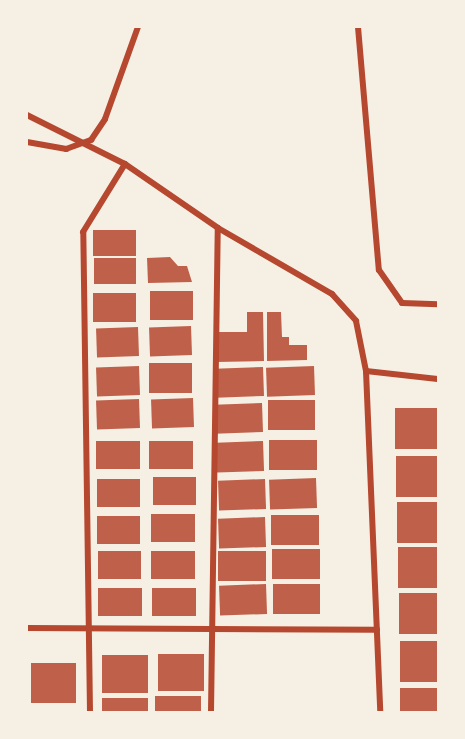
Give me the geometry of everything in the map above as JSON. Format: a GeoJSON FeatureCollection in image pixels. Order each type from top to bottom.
{"type":"FeatureCollection","features":[{"type":"Feature","properties":{"kind":"street"},"geometry":{"type":"LineString","coordinates":[[27,142],[66,149],[91,140],[100,130],[138,27]]}},
{"type":"Feature","properties":{"kind":"street"},"geometry":{"type":"LineString","coordinates":[[358,27],[380,270],[402,303],[438,304]]}},
{"type":"Feature","properties":{"kind":"street"},"geometry":{"type":"LineString","coordinates":[[27,115],[125,164],[218,228],[332,294],[356,321],[366,371],[380,712]]}},
{"type":"Feature","properties":{"kind":"street"},"geometry":{"type":"LineString","coordinates":[[90,712],[83,232],[125,164]]}},
{"type":"Feature","properties":{"kind":"street"},"geometry":{"type":"LineString","coordinates":[[212,712],[210,631],[218,228]]}},
{"type":"Feature","properties":{"kind":"street"},"geometry":{"type":"LineString","coordinates":[[366,371],[438,379]]}},
{"type":"Feature","properties":{"kind":"street"},"geometry":{"type":"LineString","coordinates":[[27,628],[210,631],[377,630]]}},
{"type":"Feature","properties":{"kind":"building"},"geometry":{"type":"Polygon","coordinates":[[[93,230],[136,230],[136,256],[93,256],[93,230]]]}},
{"type":"Feature","properties":{"kind":"building"},"geometry":{"type":"Polygon","coordinates":[[[170,257],[178,266],[187,266],[192,282],[148,283],[147,258],[170,257]]]}},
{"type":"Feature","properties":{"kind":"building"},"geometry":{"type":"Polygon","coordinates":[[[94,258],[136,258],[136,284],[94,284],[94,258]]]}},
{"type":"Feature","properties":{"kind":"building"},"geometry":{"type":"Polygon","coordinates":[[[150,291],[193,291],[193,320],[150,320],[150,291]]]}},
{"type":"Feature","properties":{"kind":"building"},"geometry":{"type":"Polygon","coordinates":[[[93,293],[136,293],[136,322],[93,322],[93,293]]]}},
{"type":"Feature","properties":{"kind":"building"},"geometry":{"type":"Polygon","coordinates":[[[247,312],[263,312],[264,361],[216,362],[216,332],[247,332],[247,312]]]}},
{"type":"Feature","properties":{"kind":"building"},"geometry":{"type":"Polygon","coordinates":[[[267,312],[281,312],[282,337],[289,337],[289,345],[307,345],[307,360],[267,361],[267,312]]]}},
{"type":"Feature","properties":{"kind":"building"},"geometry":{"type":"Polygon","coordinates":[[[191,326],[192,355],[150,356],[149,327],[191,326]]]}},
{"type":"Feature","properties":{"kind":"building"},"geometry":{"type":"Polygon","coordinates":[[[138,327],[139,356],[97,357],[96,328],[138,327]]]}},
{"type":"Feature","properties":{"kind":"building"},"geometry":{"type":"Polygon","coordinates":[[[149,363],[192,363],[192,393],[149,393],[149,363]]]}},
{"type":"Feature","properties":{"kind":"building"},"geometry":{"type":"Polygon","coordinates":[[[139,366],[140,395],[97,396],[96,368],[139,366]]]}},
{"type":"Feature","properties":{"kind":"building"},"geometry":{"type":"Polygon","coordinates":[[[314,366],[315,395],[267,397],[266,368],[314,366]]]}},
{"type":"Feature","properties":{"kind":"building"},"geometry":{"type":"Polygon","coordinates":[[[263,367],[264,396],[216,398],[215,369],[263,367]]]}},
{"type":"Feature","properties":{"kind":"building"},"geometry":{"type":"Polygon","coordinates":[[[193,398],[194,427],[152,428],[151,399],[193,398]]]}},
{"type":"Feature","properties":{"kind":"building"},"geometry":{"type":"Polygon","coordinates":[[[139,399],[140,428],[97,429],[96,401],[139,399]]]}},
{"type":"Feature","properties":{"kind":"building"},"geometry":{"type":"Polygon","coordinates":[[[268,400],[315,400],[315,430],[268,430],[268,400]]]}},
{"type":"Feature","properties":{"kind":"building"},"geometry":{"type":"Polygon","coordinates":[[[262,403],[263,432],[215,434],[214,405],[262,403]]]}},
{"type":"Feature","properties":{"kind":"building"},"geometry":{"type":"Polygon","coordinates":[[[395,408],[438,408],[438,449],[395,449],[395,408]]]}},
{"type":"Feature","properties":{"kind":"building"},"geometry":{"type":"Polygon","coordinates":[[[269,440],[317,440],[317,470],[269,470],[269,440]]]}},
{"type":"Feature","properties":{"kind":"building"},"geometry":{"type":"Polygon","coordinates":[[[96,441],[140,441],[140,469],[96,469],[96,441]]]}},
{"type":"Feature","properties":{"kind":"building"},"geometry":{"type":"Polygon","coordinates":[[[149,441],[193,441],[193,469],[149,469],[149,441]]]}},
{"type":"Feature","properties":{"kind":"building"},"geometry":{"type":"Polygon","coordinates":[[[263,441],[264,471],[217,473],[216,443],[263,441]]]}},
{"type":"Feature","properties":{"kind":"building"},"geometry":{"type":"Polygon","coordinates":[[[396,456],[438,456],[438,497],[396,497],[396,456]]]}},
{"type":"Feature","properties":{"kind":"building"},"geometry":{"type":"Polygon","coordinates":[[[153,477],[196,477],[196,505],[153,505],[153,477]]]}},
{"type":"Feature","properties":{"kind":"building"},"geometry":{"type":"Polygon","coordinates":[[[316,478],[317,508],[270,510],[269,480],[316,478]]]}},
{"type":"Feature","properties":{"kind":"building"},"geometry":{"type":"Polygon","coordinates":[[[97,479],[140,479],[140,507],[97,507],[97,479]]]}},
{"type":"Feature","properties":{"kind":"building"},"geometry":{"type":"Polygon","coordinates":[[[265,479],[266,509],[219,511],[218,481],[265,479]]]}},
{"type":"Feature","properties":{"kind":"building"},"geometry":{"type":"Polygon","coordinates":[[[397,502],[438,502],[438,543],[397,543],[397,502]]]}},
{"type":"Feature","properties":{"kind":"building"},"geometry":{"type":"Polygon","coordinates":[[[151,514],[195,514],[195,542],[151,542],[151,514]]]}},
{"type":"Feature","properties":{"kind":"building"},"geometry":{"type":"Polygon","coordinates":[[[271,515],[319,515],[319,545],[271,545],[271,515]]]}},
{"type":"Feature","properties":{"kind":"building"},"geometry":{"type":"Polygon","coordinates":[[[97,516],[140,516],[140,544],[97,544],[97,516]]]}},
{"type":"Feature","properties":{"kind":"building"},"geometry":{"type":"Polygon","coordinates":[[[265,517],[266,547],[219,549],[218,519],[265,517]]]}},
{"type":"Feature","properties":{"kind":"building"},"geometry":{"type":"Polygon","coordinates":[[[398,547],[438,547],[438,588],[398,588],[398,547]]]}},
{"type":"Feature","properties":{"kind":"building"},"geometry":{"type":"Polygon","coordinates":[[[272,549],[320,549],[320,579],[272,579],[272,549]]]}},
{"type":"Feature","properties":{"kind":"building"},"geometry":{"type":"Polygon","coordinates":[[[98,551],[141,551],[141,579],[98,579],[98,551]]]}},
{"type":"Feature","properties":{"kind":"building"},"geometry":{"type":"Polygon","coordinates":[[[151,551],[195,551],[195,579],[151,579],[151,551]]]}},
{"type":"Feature","properties":{"kind":"building"},"geometry":{"type":"Polygon","coordinates":[[[218,551],[266,551],[266,581],[218,581],[218,551]]]}},
{"type":"Feature","properties":{"kind":"building"},"geometry":{"type":"Polygon","coordinates":[[[266,584],[267,614],[220,616],[219,586],[266,584]]]}},
{"type":"Feature","properties":{"kind":"building"},"geometry":{"type":"Polygon","coordinates":[[[273,584],[320,584],[320,614],[273,614],[273,584]]]}},
{"type":"Feature","properties":{"kind":"building"},"geometry":{"type":"Polygon","coordinates":[[[98,588],[142,588],[142,616],[98,616],[98,588]]]}},
{"type":"Feature","properties":{"kind":"building"},"geometry":{"type":"Polygon","coordinates":[[[152,588],[196,588],[196,616],[152,616],[152,588]]]}},
{"type":"Feature","properties":{"kind":"building"},"geometry":{"type":"Polygon","coordinates":[[[399,593],[438,593],[438,634],[399,634],[399,593]]]}},
{"type":"Feature","properties":{"kind":"building"},"geometry":{"type":"Polygon","coordinates":[[[400,641],[438,641],[438,682],[400,682],[400,641]]]}},
{"type":"Feature","properties":{"kind":"building"},"geometry":{"type":"Polygon","coordinates":[[[158,654],[204,654],[204,691],[158,691],[158,654]]]}},
{"type":"Feature","properties":{"kind":"building"},"geometry":{"type":"Polygon","coordinates":[[[102,655],[148,655],[148,693],[102,693],[102,655]]]}},
{"type":"Feature","properties":{"kind":"building"},"geometry":{"type":"Polygon","coordinates":[[[31,663],[76,663],[76,703],[31,703],[31,663]]]}},
{"type":"Feature","properties":{"kind":"building"},"geometry":{"type":"Polygon","coordinates":[[[400,688],[438,688],[438,712],[400,712],[400,688]]]}},
{"type":"Feature","properties":{"kind":"building"},"geometry":{"type":"Polygon","coordinates":[[[155,696],[201,696],[201,712],[155,712],[155,696]]]}},
{"type":"Feature","properties":{"kind":"building"},"geometry":{"type":"Polygon","coordinates":[[[102,698],[148,698],[148,712],[102,712],[102,698]]]}}]}
